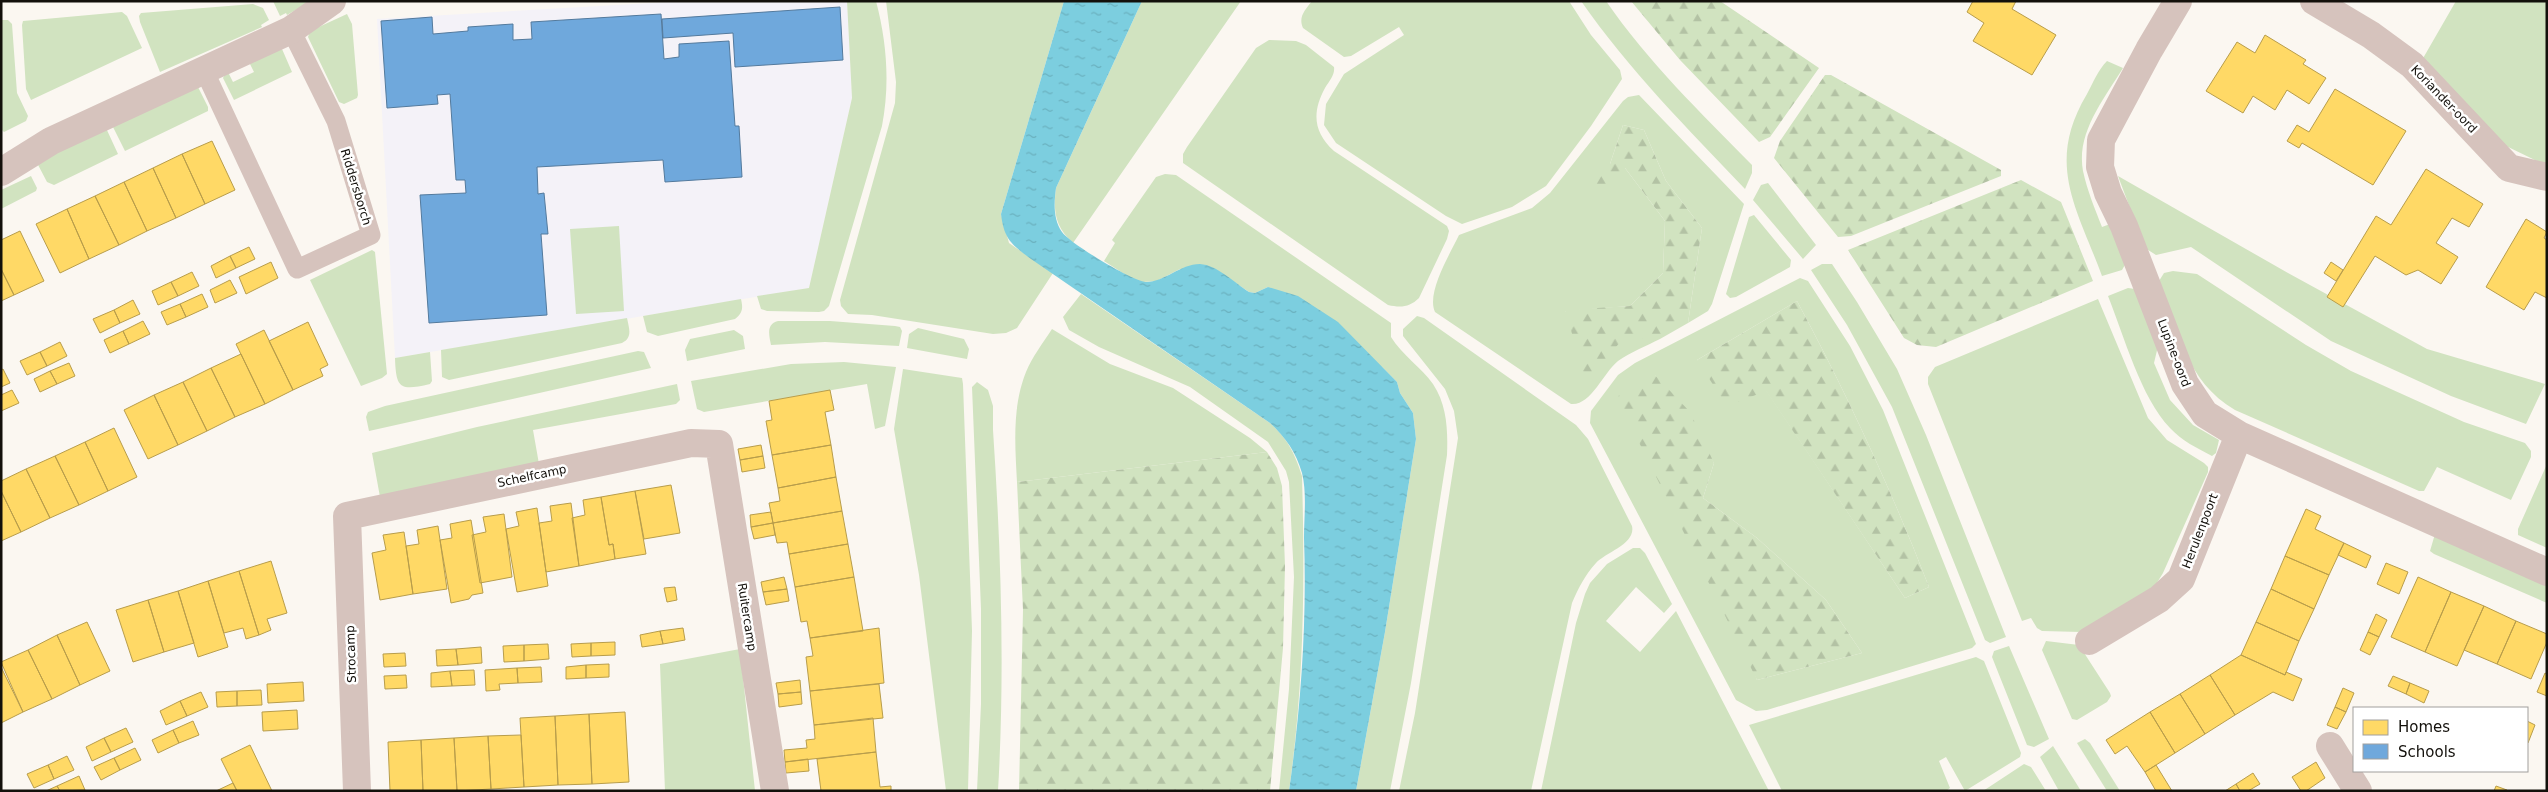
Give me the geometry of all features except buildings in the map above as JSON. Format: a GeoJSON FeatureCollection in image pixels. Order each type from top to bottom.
{"type":"FeatureCollection","features":[{"type":"Feature","properties":{"kind":"street"},"geometry":{"type":"LineString","coordinates":[[2,172],[51,141],[291,30],[332,1]]}},
{"type":"Feature","properties":{"kind":"street","name":"Lupine-oord"},"geometry":{"type":"LineString","coordinates":[[2178,1],[2149,50],[2101,140],[2100,167],[2108,193],[2146,280],[2185,384],[2205,414],[2239,435],[2547,572]]}},
{"type":"Feature","properties":{"kind":"street","name":"Koriander-oord"},"geometry":{"type":"LineString","coordinates":[[2314,1],[2371,35],[2412,65],[2509,168],[2547,177]]}},
{"type":"Feature","properties":{"kind":"street","name":"Herulenpoort"},"geometry":{"type":"LineString","coordinates":[[2088,641],[2160,599],[2181,579],[2239,435]]}},
{"type":"Feature","properties":{"kind":"street","name":"Schelfcamp"},"geometry":{"type":"LineString","coordinates":[[347,516],[691,443],[719,444]]}},
{"type":"Feature","properties":{"kind":"street","name":"Ruitercamp"},"geometry":{"type":"LineString","coordinates":[[719,444],[775,791]]}},
{"type":"Feature","properties":{"kind":"street","name":"Strocamp"},"geometry":{"type":"LineString","coordinates":[[347,516],[357,791]]}},
{"type":"Feature","properties":{"kind":"street"},"geometry":{"type":"LineString","coordinates":[[2330,746],[2358,791]]}},
{"type":"Feature","properties":{"kind":"lane","name":"Riddersborch"},"geometry":{"type":"LineString","coordinates":[[204,70],[297,270],[370,234],[336,121],[291,30]]}},
{"type":"Feature","properties":{"kind":"shaded area"},"geometry":{"type":"Polygon","coordinates":[[[686,1],[847,1],[852,98],[809,288],[395,358],[377,19],[686,1]]]}},
{"type":"Feature","properties":{"kind":"green space"},"geometry":{"type":"Polygon","coordinates":[[[273,1],[311,1],[287,15],[286,13],[280,16],[273,1]]]}},
{"type":"Feature","properties":{"kind":"green space"},"geometry":{"type":"Polygon","coordinates":[[[847,1],[876,1],[883,32],[887,79],[882,126],[829,306],[824,311],[819,312],[767,311],[761,309],[757,296],[809,288],[852,98],[847,1]]]}},
{"type":"Feature","properties":{"kind":"green space"},"geometry":{"type":"Polygon","coordinates":[[[886,1],[1064,1],[1001,214],[1009,243],[1053,273],[1017,328],[1006,333],[993,334],[872,315],[848,314],[841,306],[840,300],[895,103],[896,82],[886,1]]]}},
{"type":"Feature","properties":{"kind":"green space"},"geometry":{"type":"Polygon","coordinates":[[[1142,1],[1241,1],[1073,243],[1059,225],[1055,211],[1056,188],[1142,1]]]}},
{"type":"Feature","properties":{"kind":"green space"},"geometry":{"type":"Polygon","coordinates":[[[1312,1],[1569,1],[1591,35],[1620,70],[1622,79],[1591,126],[1546,186],[1512,207],[1462,224],[1446,216],[1336,143],[1324,125],[1326,104],[1344,74],[1404,35],[1399,27],[1351,56],[1344,57],[1303,28],[1302,17],[1312,1]]]}},
{"type":"Feature","properties":{"kind":"green space"},"geometry":{"type":"Polygon","coordinates":[[[1581,1],[1606,1],[1657,66],[1752,165],[1752,173],[1745,189],[1639,75],[1581,1]]]}},
{"type":"Feature","properties":{"kind":"green space"},"geometry":{"type":"Polygon","coordinates":[[[1631,1],[1720,1],[1819,68],[1770,137],[1759,142],[1680,60],[1631,1]]]}},
{"type":"Feature","properties":{"kind":"green space"},"geometry":{"type":"Polygon","coordinates":[[[2456,1],[2547,1],[2547,166],[2502,144],[2422,60],[2456,1]]]}},
{"type":"Feature","properties":{"kind":"green space"},"geometry":{"type":"Polygon","coordinates":[[[253,4],[263,8],[269,20],[261,25],[262,27],[160,72],[140,22],[139,16],[141,13],[253,4]]]}},
{"type":"Feature","properties":{"kind":"green space"},"geometry":{"type":"Polygon","coordinates":[[[122,12],[127,16],[142,48],[31,100],[26,89],[23,21],[122,12]]]}},
{"type":"Feature","properties":{"kind":"green space"},"geometry":{"type":"Polygon","coordinates":[[[347,14],[352,24],[358,95],[357,98],[344,104],[339,102],[308,37],[310,31],[347,14]]]}},
{"type":"Feature","properties":{"kind":"green space"},"geometry":{"type":"Polygon","coordinates":[[[1,20],[8,20],[12,24],[17,93],[28,116],[26,121],[4,132],[1,129],[1,20]]]}},
{"type":"Feature","properties":{"kind":"green space"},"geometry":{"type":"Polygon","coordinates":[[[1269,40],[1296,41],[1306,45],[1334,67],[1333,75],[1318,105],[1317,113],[1318,129],[1327,144],[1334,151],[1447,226],[1449,231],[1447,239],[1419,298],[1409,305],[1388,305],[1183,163],[1183,154],[1187,147],[1256,48],[1269,40]]]}},
{"type":"Feature","properties":{"kind":"green space"},"geometry":{"type":"Polygon","coordinates":[[[282,49],[292,72],[234,100],[223,78],[227,70],[233,82],[254,72],[248,60],[282,49]]]}},
{"type":"Feature","properties":{"kind":"green space"},"geometry":{"type":"Polygon","coordinates":[[[2107,61],[2123,68],[2093,117],[2084,143],[2083,171],[2102,227],[2110,224],[2126,263],[2122,270],[2102,276],[2075,207],[2069,186],[2067,164],[2068,142],[2075,119],[2096,77],[2107,61]]]}},
{"type":"Feature","properties":{"kind":"green space"},"geometry":{"type":"Polygon","coordinates":[[[1825,75],[1831,75],[2001,170],[2001,176],[1851,236],[1838,237],[1774,158],[1780,141],[1825,75]]]}},
{"type":"Feature","properties":{"kind":"green space"},"geometry":{"type":"Polygon","coordinates":[[[198,87],[208,107],[208,111],[125,151],[112,125],[198,87]]]}},
{"type":"Feature","properties":{"kind":"green space"},"geometry":{"type":"Polygon","coordinates":[[[1639,95],[1744,204],[1712,304],[1708,311],[1688,323],[1702,228],[1666,181],[1644,130],[1623,125],[1610,164],[1625,168],[1665,221],[1663,273],[1630,306],[1565,311],[1623,339],[1660,339],[1618,361],[1585,400],[1571,404],[1435,312],[1433,304],[1436,284],[1459,235],[1532,208],[1550,193],[1623,101],[1628,97],[1639,95]]]}},
{"type":"Feature","properties":{"kind":"green space"},"geometry":{"type":"Polygon","coordinates":[[[1623,125],[1644,130],[1666,181],[1702,228],[1688,323],[1660,339],[1623,339],[1586,381],[1565,310],[1630,306],[1663,273],[1665,221],[1625,168],[1604,200],[1584,183],[1610,164],[1623,125]]]}},
{"type":"Feature","properties":{"kind":"green space"},"geometry":{"type":"Polygon","coordinates":[[[106,128],[118,154],[54,185],[47,182],[36,161],[106,128]]]}},
{"type":"Feature","properties":{"kind":"green space"},"geometry":{"type":"Polygon","coordinates":[[[1165,174],[1176,175],[1391,323],[1391,337],[1433,384],[1441,400],[1447,427],[1447,455],[1411,683],[1390,791],[1356,791],[1385,632],[1416,439],[1413,413],[1400,393],[1397,382],[1383,368],[1268,287],[1255,293],[1249,292],[1215,269],[1180,269],[1157,281],[1143,282],[1132,279],[1104,261],[1115,243],[1112,240],[1156,177],[1165,174]]]}},
{"type":"Feature","properties":{"kind":"green space"},"geometry":{"type":"Polygon","coordinates":[[[31,176],[37,188],[36,191],[1,209],[1,190],[31,176]]]}},
{"type":"Feature","properties":{"kind":"green space"},"geometry":{"type":"Polygon","coordinates":[[[2118,176],[2288,273],[2427,349],[2545,384],[2526,424],[2451,396],[2331,341],[2191,247],[2156,255],[2145,248],[2118,176]]]}},
{"type":"Feature","properties":{"kind":"green space"},"geometry":{"type":"Polygon","coordinates":[[[2021,180],[2061,202],[2093,281],[1936,347],[1917,345],[1904,338],[1848,250],[2021,180]]]}},
{"type":"Feature","properties":{"kind":"green space"},"geometry":{"type":"Polygon","coordinates":[[[1768,183],[1816,245],[1803,259],[1753,200],[1761,185],[1768,183]]]}},
{"type":"Feature","properties":{"kind":"green space"},"geometry":{"type":"Polygon","coordinates":[[[1754,215],[1791,260],[1790,267],[1736,297],[1730,298],[1726,294],[1749,217],[1754,215]]]}},
{"type":"Feature","properties":{"kind":"green space"},"geometry":{"type":"Polygon","coordinates":[[[619,226],[624,311],[576,314],[570,229],[619,226]]]}},
{"type":"Feature","properties":{"kind":"green space"},"geometry":{"type":"Polygon","coordinates":[[[372,250],[375,252],[387,374],[382,378],[361,386],[310,280],[372,250]]]}},
{"type":"Feature","properties":{"kind":"green space"},"geometry":{"type":"Polygon","coordinates":[[[1822,264],[1832,264],[1897,369],[1926,435],[2006,637],[1990,643],[1985,640],[1892,407],[1847,325],[1811,270],[1822,264]]]}},
{"type":"Feature","properties":{"kind":"green space"},"geometry":{"type":"Polygon","coordinates":[[[2173,271],[2197,274],[2306,345],[2351,371],[2464,422],[2525,443],[2531,451],[2531,457],[2511,500],[2437,467],[2424,491],[2419,491],[2235,410],[2218,398],[2205,385],[2194,370],[2178,336],[2159,281],[2164,273],[2173,271]]]}},
{"type":"Feature","properties":{"kind":"green space"},"geometry":{"type":"Polygon","coordinates":[[[1800,278],[1808,281],[1850,346],[1883,410],[1976,644],[1972,648],[1767,710],[1756,711],[1736,700],[1590,423],[1591,411],[1618,375],[1635,363],[1800,278]],[[1797,301],[1697,360],[1766,390],[1905,598],[1929,587],[1868,442],[1797,301]],[[1655,375],[1757,680],[1862,653],[1826,600],[1757,538],[1703,498],[1714,463],[1655,375]]]}},
{"type":"Feature","properties":{"kind":"green space"},"geometry":{"type":"Polygon","coordinates":[[[2128,288],[2135,289],[2159,342],[2154,363],[2170,400],[2193,425],[2219,440],[2216,453],[2212,456],[2195,447],[2170,428],[2150,400],[2142,384],[2108,296],[2128,288]]]}},
{"type":"Feature","properties":{"kind":"green space"},"geometry":{"type":"Polygon","coordinates":[[[1081,294],[1270,423],[1286,441],[1297,461],[1302,476],[1303,595],[1298,712],[1289,791],[1279,791],[1289,689],[1294,577],[1289,482],[1286,471],[1268,442],[1190,387],[1099,347],[1069,330],[1063,317],[1081,294]]]}},
{"type":"Feature","properties":{"kind":"green space"},"geometry":{"type":"Polygon","coordinates":[[[741,299],[742,310],[735,319],[658,336],[647,332],[643,316],[741,299]]]}},
{"type":"Feature","properties":{"kind":"green space"},"geometry":{"type":"Polygon","coordinates":[[[2098,299],[2148,418],[2167,440],[2204,463],[2208,467],[2208,472],[2163,573],[2155,586],[2081,632],[2042,631],[2037,628],[2031,618],[2022,621],[1928,384],[1928,377],[1935,367],[2098,299]]]}},
{"type":"Feature","properties":{"kind":"green space"},"geometry":{"type":"Polygon","coordinates":[[[1797,301],[1868,442],[1929,587],[1905,598],[1766,391],[1727,406],[1697,360],[1797,301]]]}},
{"type":"Feature","properties":{"kind":"green space"},"geometry":{"type":"Polygon","coordinates":[[[1417,316],[1424,318],[1576,425],[1588,439],[1632,526],[1632,532],[1625,543],[1601,559],[1592,568],[1582,582],[1572,603],[1531,791],[1399,791],[1415,713],[1458,438],[1454,411],[1445,389],[1403,336],[1403,329],[1417,316]]]}},
{"type":"Feature","properties":{"kind":"green space"},"geometry":{"type":"Polygon","coordinates":[[[627,318],[629,336],[622,343],[449,380],[442,377],[441,350],[627,318]]]}},
{"type":"Feature","properties":{"kind":"green space"},"geometry":{"type":"Polygon","coordinates":[[[830,321],[895,326],[900,327],[902,331],[899,346],[825,342],[771,345],[770,327],[774,322],[830,321]]]}},
{"type":"Feature","properties":{"kind":"green space"},"geometry":{"type":"Polygon","coordinates":[[[918,328],[964,339],[969,349],[967,359],[907,348],[909,334],[918,328]]]}},
{"type":"Feature","properties":{"kind":"green space"},"geometry":{"type":"Polygon","coordinates":[[[1052,329],[1110,364],[1173,388],[1250,438],[1267,452],[1017,482],[1016,412],[1018,399],[1028,366],[1052,329]]]}},
{"type":"Feature","properties":{"kind":"green space"},"geometry":{"type":"Polygon","coordinates":[[[734,330],[743,336],[745,349],[687,361],[685,350],[690,339],[734,330]]]}},
{"type":"Feature","properties":{"kind":"green space"},"geometry":{"type":"Polygon","coordinates":[[[638,351],[644,352],[651,368],[369,431],[366,417],[368,412],[385,406],[638,351]]]}},
{"type":"Feature","properties":{"kind":"green space"},"geometry":{"type":"Polygon","coordinates":[[[430,352],[432,381],[430,384],[412,387],[402,385],[397,376],[395,358],[430,352]]]}},
{"type":"Feature","properties":{"kind":"green space"},"geometry":{"type":"Polygon","coordinates":[[[844,362],[896,367],[885,426],[875,429],[867,384],[704,412],[697,409],[691,381],[791,364],[844,362]]]}},
{"type":"Feature","properties":{"kind":"green space"},"geometry":{"type":"Polygon","coordinates":[[[903,369],[962,378],[963,384],[972,631],[968,791],[946,791],[919,575],[894,429],[903,369]]]}},
{"type":"Feature","properties":{"kind":"green space"},"geometry":{"type":"Polygon","coordinates":[[[1655,375],[1690,412],[1714,463],[1703,498],[1757,538],[1826,600],[1862,653],[1757,680],[1617,398],[1620,394],[1655,375]]]}},
{"type":"Feature","properties":{"kind":"green space"},"geometry":{"type":"Polygon","coordinates":[[[977,382],[988,390],[993,406],[1002,655],[998,791],[977,791],[981,704],[981,609],[972,387],[977,382]]]}},
{"type":"Feature","properties":{"kind":"green space"},"geometry":{"type":"Polygon","coordinates":[[[677,384],[680,400],[676,404],[533,430],[539,464],[380,497],[372,453],[477,427],[677,384]]]}},
{"type":"Feature","properties":{"kind":"green space"},"geometry":{"type":"Polygon","coordinates":[[[1267,452],[1277,468],[1282,486],[1285,566],[1283,648],[1270,791],[1019,791],[1023,610],[1017,482],[1267,452]]]}},
{"type":"Feature","properties":{"kind":"green space"},"geometry":{"type":"Polygon","coordinates":[[[2547,464],[2547,548],[2518,535],[2518,529],[2547,464]]]}},
{"type":"Feature","properties":{"kind":"green space"},"geometry":{"type":"Polygon","coordinates":[[[2435,534],[2547,584],[2547,603],[2434,554],[2430,551],[2435,534]]]}},
{"type":"Feature","properties":{"kind":"green space"},"geometry":{"type":"Polygon","coordinates":[[[1633,548],[1640,548],[1645,553],[1672,604],[1664,613],[1636,587],[1606,621],[1640,652],[1676,611],[1769,791],[1541,791],[1576,623],[1585,594],[1590,583],[1607,564],[1633,548]]]}},
{"type":"Feature","properties":{"kind":"green space"},"geometry":{"type":"Polygon","coordinates":[[[2046,641],[2079,645],[2110,693],[2111,696],[2107,702],[2077,720],[2072,719],[2042,650],[2046,641]]]}},
{"type":"Feature","properties":{"kind":"green space"},"geometry":{"type":"Polygon","coordinates":[[[2009,646],[2049,739],[2034,747],[2027,745],[1992,657],[1994,651],[2009,646]]]}},
{"type":"Feature","properties":{"kind":"green space"},"geometry":{"type":"Polygon","coordinates":[[[740,649],[755,791],[665,791],[660,664],[740,649]]]}},
{"type":"Feature","properties":{"kind":"green space"},"geometry":{"type":"Polygon","coordinates":[[[1976,657],[1984,661],[2021,753],[2020,757],[1965,791],[1946,757],[1939,761],[1950,788],[1946,791],[1782,791],[1749,725],[1976,657]]]}},
{"type":"Feature","properties":{"kind":"green space"},"geometry":{"type":"Polygon","coordinates":[[[2085,739],[2090,743],[2120,791],[2107,791],[2077,743],[2085,739]]]}},
{"type":"Feature","properties":{"kind":"green space"},"geometry":{"type":"Polygon","coordinates":[[[2053,746],[2081,791],[2059,791],[2040,757],[2053,746]]]}},
{"type":"Feature","properties":{"kind":"green space"},"geometry":{"type":"Polygon","coordinates":[[[2024,764],[2031,767],[2046,791],[1983,791],[2024,764]]]}},
{"type":"Feature","properties":{"kind":"water"},"geometry":{"type":"Polygon","coordinates":[[[1064,1],[1142,1],[1056,188],[1056,216],[1062,232],[1088,253],[1129,276],[1146,282],[1160,279],[1186,267],[1200,264],[1219,271],[1249,292],[1255,293],[1268,287],[1298,296],[1338,322],[1397,382],[1400,393],[1413,413],[1416,439],[1385,632],[1356,791],[1289,791],[1297,728],[1305,602],[1304,489],[1302,473],[1297,458],[1290,446],[1270,423],[1024,254],[1010,240],[1004,229],[1001,214],[1064,1]]]}}]}
